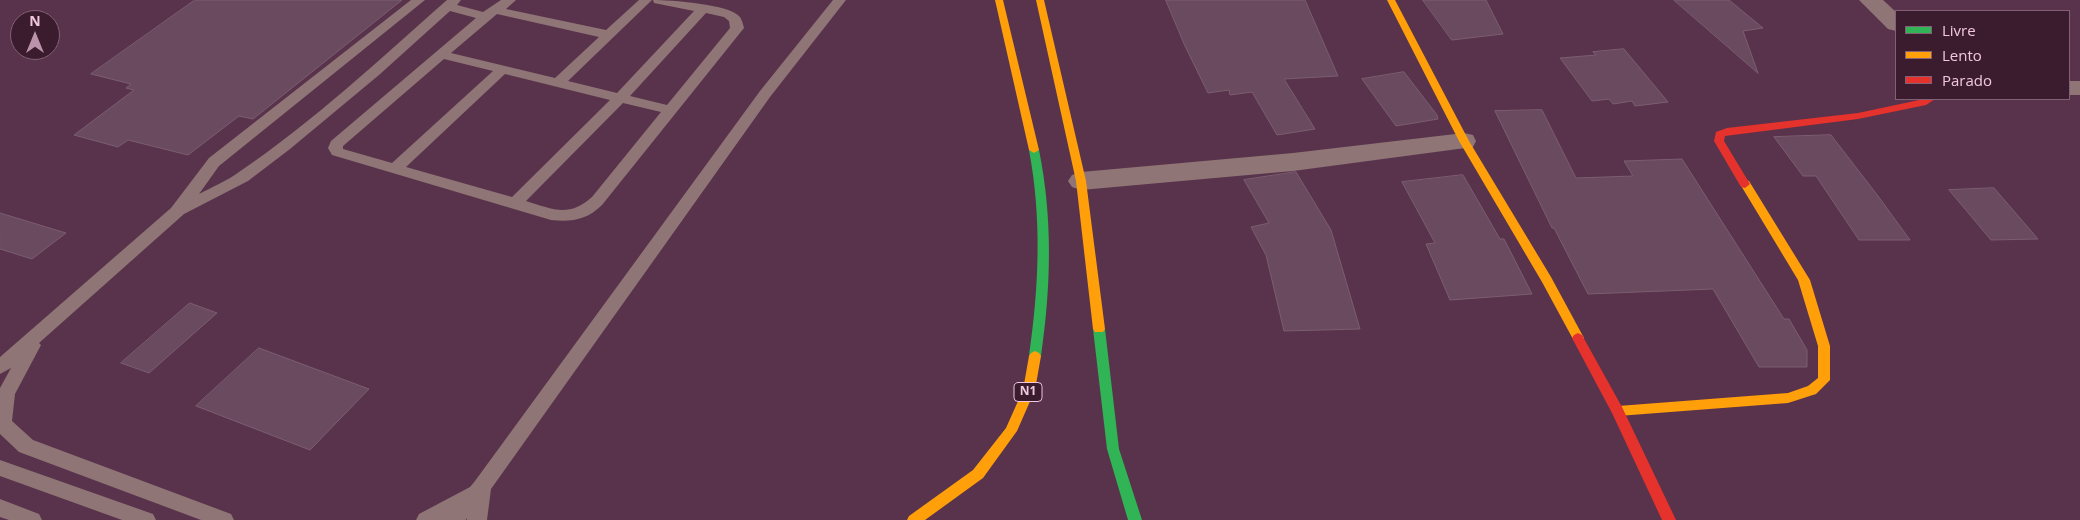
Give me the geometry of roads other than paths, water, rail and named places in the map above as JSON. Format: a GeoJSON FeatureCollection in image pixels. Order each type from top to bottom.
{"type":"FeatureCollection","features":[{"type":"Feature","properties":{"kind":"main road","name":"N1"},"geometry":{"type":"LineString","coordinates":[[914,520],[978,474],[1011,431],[1029,390],[1041,320],[1044,219],[1041,182],[999,0]]}},
{"type":"Feature","properties":{"kind":"main road"},"geometry":{"type":"LineString","coordinates":[[1391,0],[1464,141],[1547,280],[1618,411],[1669,520]]}},
{"type":"Feature","properties":{"kind":"main road"},"geometry":{"type":"LineString","coordinates":[[1041,1],[1081,181],[1113,449],[1135,520]]}},
{"type":"Feature","properties":{"kind":"main road"},"geometry":{"type":"LineString","coordinates":[[1618,411],[1788,398],[1812,390],[1824,380],[1824,346],[1804,280],[1719,141],[1720,134],[1727,131],[1858,116],[1929,100]]}},
{"type":"Feature","properties":{"kind":"street"},"geometry":{"type":"LineString","coordinates":[[1870,0],[1895,23]]}},
{"type":"Feature","properties":{"kind":"street"},"geometry":{"type":"LineString","coordinates":[[1081,181],[1293,162],[1464,141]]}},
{"type":"Feature","properties":{"kind":"lane"},"geometry":{"type":"LineString","coordinates":[[0,368],[177,212],[214,162],[419,0]]}},
{"type":"Feature","properties":{"kind":"lane"},"geometry":{"type":"LineString","coordinates":[[510,0],[490,13],[440,54],[336,144],[337,152],[551,214],[569,216],[586,212],[598,201],[737,28],[735,20],[728,14],[658,0]]}},
{"type":"Feature","properties":{"kind":"lane"},"geometry":{"type":"LineString","coordinates":[[558,83],[646,0]]}},
{"type":"Feature","properties":{"kind":"lane"},"geometry":{"type":"LineString","coordinates":[[454,520],[482,487],[766,94],[840,0]]}},
{"type":"Feature","properties":{"kind":"lane"},"geometry":{"type":"LineString","coordinates":[[177,212],[243,177],[285,146],[374,72],[451,3],[490,13],[609,35]]}},
{"type":"Feature","properties":{"kind":"lane"},"geometry":{"type":"LineString","coordinates":[[516,203],[620,98],[703,9]]}},
{"type":"Feature","properties":{"kind":"lane"},"geometry":{"type":"LineString","coordinates":[[440,54],[670,110]]}},
{"type":"Feature","properties":{"kind":"lane"},"geometry":{"type":"LineString","coordinates":[[396,168],[503,69]]}},
{"type":"Feature","properties":{"kind":"lane"},"geometry":{"type":"LineString","coordinates":[[37,336],[6,394],[2,424],[26,446],[224,520]]}},
{"type":"Feature","properties":{"kind":"lane"},"geometry":{"type":"LineString","coordinates":[[0,468],[146,520]]}},
{"type":"Feature","properties":{"kind":"lane"},"geometry":{"type":"LineString","coordinates":[[426,520],[482,487]]}},
{"type":"Feature","properties":{"kind":"lane"},"geometry":{"type":"LineString","coordinates":[[477,520],[482,487]]}},
{"type":"Feature","properties":{"kind":"lane"},"geometry":{"type":"LineString","coordinates":[[0,508],[32,520]]}}]}
